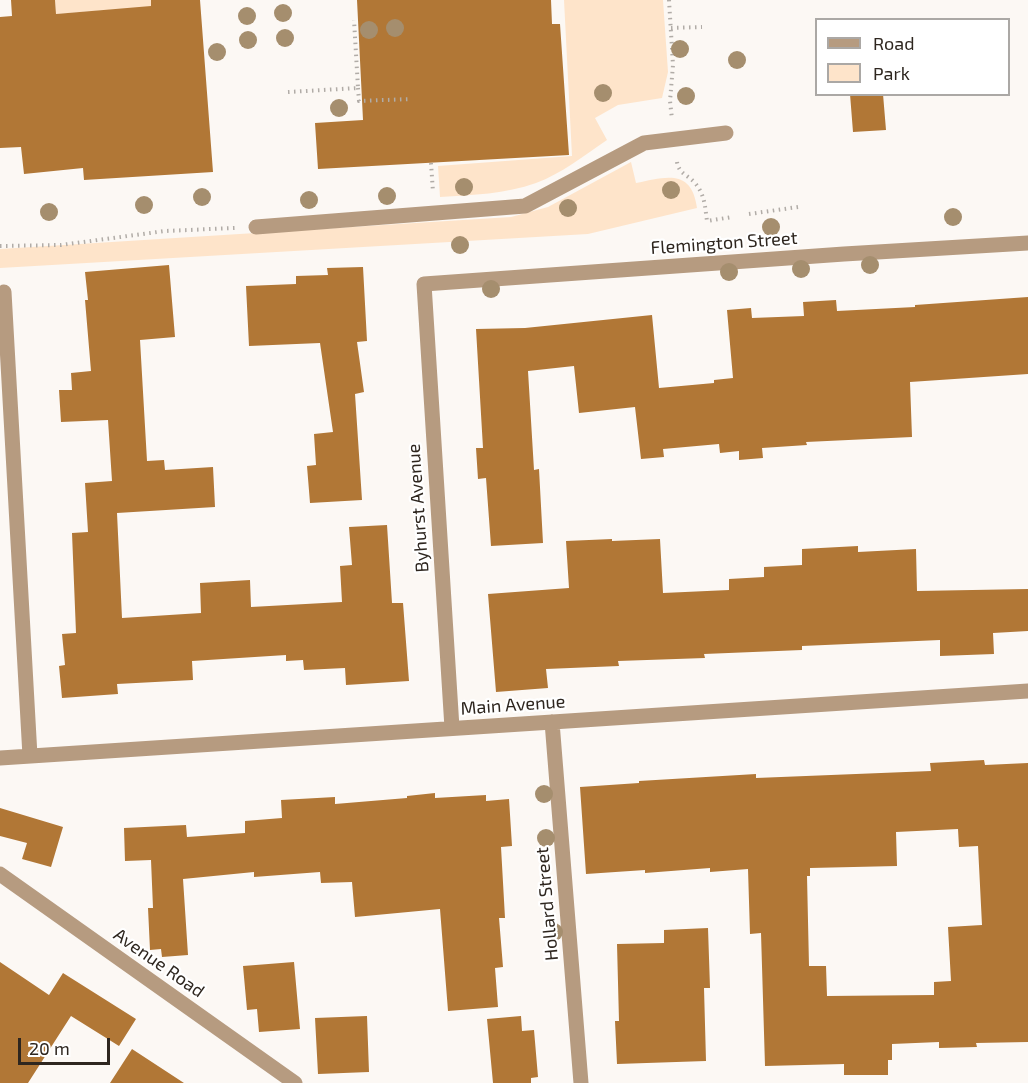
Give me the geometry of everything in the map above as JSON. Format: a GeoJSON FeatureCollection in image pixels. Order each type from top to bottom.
{"type":"FeatureCollection","features":[{"type":"Feature","properties":{"kind":"street"},"geometry":{"type":"LineString","coordinates":[[256,226],[525,206],[644,144],[726,133]]}},
{"type":"Feature","properties":{"kind":"street","name":"Flemington Street"},"geometry":{"type":"LineString","coordinates":[[424,285],[1028,243]]}},
{"type":"Feature","properties":{"kind":"street","name":"Byhurst Avenue"},"geometry":{"type":"LineString","coordinates":[[424,285],[452,728]]}},
{"type":"Feature","properties":{"kind":"street"},"geometry":{"type":"LineString","coordinates":[[4,292],[30,756]]}},
{"type":"Feature","properties":{"kind":"street","name":"Main Avenue"},"geometry":{"type":"LineString","coordinates":[[0,758],[1028,691]]}},
{"type":"Feature","properties":{"kind":"street","name":"Hollard Street"},"geometry":{"type":"LineString","coordinates":[[552,722],[581,1083]]}},
{"type":"Feature","properties":{"kind":"street","name":"Avenue Road"},"geometry":{"type":"LineString","coordinates":[[0,874],[294,1083]]}},
{"type":"Feature","properties":{"kind":"path"},"geometry":{"type":"LineString","coordinates":[[669,0],[673,65],[670,101],[672,120]]}},
{"type":"Feature","properties":{"kind":"path"},"geometry":{"type":"LineString","coordinates":[[354,20],[359,101],[411,99]]}},
{"type":"Feature","properties":{"kind":"path"},"geometry":{"type":"LineString","coordinates":[[671,28],[702,27]]}},
{"type":"Feature","properties":{"kind":"path"},"geometry":{"type":"LineString","coordinates":[[288,92],[358,88]]}},
{"type":"Feature","properties":{"kind":"path"},"geometry":{"type":"LineString","coordinates":[[676,159],[681,173],[695,183],[704,198],[707,221],[732,217]]}},
{"type":"Feature","properties":{"kind":"path"},"geometry":{"type":"LineString","coordinates":[[431,163],[433,196]]}},
{"type":"Feature","properties":{"kind":"path"},"geometry":{"type":"LineString","coordinates":[[749,214],[798,207]]}},
{"type":"Feature","properties":{"kind":"path"},"geometry":{"type":"LineString","coordinates":[[0,246],[61,245],[165,231],[256,226]]}},
{"type":"Feature","properties":{"kind":"green space"},"geometry":{"type":"Polygon","coordinates":[[[55,0],[151,0],[153,22],[121,9],[56,14],[55,0]]]}},
{"type":"Feature","properties":{"kind":"green space"},"geometry":{"type":"Polygon","coordinates":[[[564,0],[663,0],[668,72],[662,98],[618,105],[595,118],[607,140],[555,175],[524,187],[501,192],[440,197],[438,166],[572,156],[564,0]]]}},
{"type":"Feature","properties":{"kind":"green space"},"geometry":{"type":"Polygon","coordinates":[[[631,162],[636,183],[676,178],[689,186],[697,208],[588,234],[0,268],[0,249],[511,217],[548,207],[631,162]]]}},
{"type":"Feature","properties":{"kind":"building"},"geometry":{"type":"Polygon","coordinates":[[[11,0],[55,0],[56,14],[151,6],[151,0],[200,0],[213,172],[84,180],[83,168],[24,174],[21,147],[0,148],[0,17],[12,16],[11,0]]]}},
{"type":"Feature","properties":{"kind":"building"},"geometry":{"type":"Polygon","coordinates":[[[357,0],[551,0],[552,24],[560,24],[569,155],[318,169],[315,123],[363,120],[357,0]]]}},
{"type":"Feature","properties":{"kind":"building"},"geometry":{"type":"Polygon","coordinates":[[[850,96],[883,96],[886,130],[853,132],[850,96]]]}},
{"type":"Feature","properties":{"kind":"building"},"geometry":{"type":"Polygon","coordinates":[[[169,265],[175,337],[140,340],[147,461],[164,460],[165,470],[213,467],[215,507],[117,513],[122,618],[201,613],[200,583],[250,580],[251,607],[342,602],[340,566],[352,565],[349,527],[387,525],[392,603],[403,603],[409,681],[346,685],[345,668],[304,670],[303,660],[286,661],[286,655],[192,661],[193,680],[117,684],[118,694],[62,698],[59,666],[65,665],[62,634],[76,633],[72,533],[88,532],[85,483],[112,481],[108,420],[61,422],[59,390],[72,390],[71,373],[91,371],[85,272],[169,265]]]}},
{"type":"Feature","properties":{"kind":"building"},"geometry":{"type":"Polygon","coordinates":[[[363,267],[367,341],[357,342],[364,392],[355,394],[362,500],[310,503],[307,466],[316,465],[314,434],[333,432],[320,343],[249,346],[246,286],[296,284],[296,276],[328,275],[327,268],[363,267]]]}},
{"type":"Feature","properties":{"kind":"building"},"geometry":{"type":"Polygon","coordinates":[[[1028,297],[1028,374],[910,382],[912,437],[806,442],[807,445],[762,448],[763,458],[739,460],[739,451],[720,453],[719,444],[663,449],[664,457],[641,459],[635,407],[579,413],[574,366],[528,371],[534,470],[539,469],[543,543],[491,546],[486,478],[478,479],[476,448],[483,448],[476,329],[525,328],[652,315],[659,388],[714,383],[714,380],[733,378],[727,310],[751,308],[752,318],[804,316],[803,302],[836,300],[837,311],[1028,297]]]}},
{"type":"Feature","properties":{"kind":"building"},"geometry":{"type":"Polygon","coordinates":[[[612,539],[612,541],[660,539],[663,593],[729,590],[729,579],[764,577],[764,567],[802,565],[802,549],[858,546],[858,552],[916,549],[917,591],[1028,589],[1028,631],[993,633],[994,654],[940,656],[940,640],[802,646],[802,650],[704,654],[705,658],[618,661],[619,666],[546,669],[548,688],[496,692],[488,594],[569,588],[566,541],[612,539]]]}},
{"type":"Feature","properties":{"kind":"building"},"geometry":{"type":"Polygon","coordinates":[[[984,760],[985,765],[1028,763],[1028,1042],[976,1043],[977,1047],[939,1048],[939,1042],[892,1044],[892,1060],[888,1060],[888,1075],[844,1075],[844,1064],[765,1066],[761,933],[750,934],[748,869],[710,872],[710,868],[645,873],[645,870],[586,874],[580,787],[756,774],[756,778],[931,771],[930,763],[984,760]],[[958,829],[896,832],[897,866],[810,868],[810,876],[807,876],[809,966],[826,966],[827,996],[934,995],[934,982],[951,981],[948,927],[982,925],[978,846],[959,847],[958,829]]]}},
{"type":"Feature","properties":{"kind":"building"},"geometry":{"type":"Polygon","coordinates":[[[435,793],[435,798],[486,795],[486,801],[509,799],[512,846],[501,847],[505,918],[499,918],[503,967],[495,968],[498,1007],[448,1011],[440,909],[355,917],[352,882],[321,883],[320,872],[254,877],[254,872],[183,879],[188,955],[162,957],[161,949],[150,950],[148,908],[153,908],[151,860],[125,861],[124,828],[186,825],[187,837],[245,833],[245,821],[282,818],[281,800],[335,797],[335,804],[407,798],[407,796],[435,793]]]}},
{"type":"Feature","properties":{"kind":"building"},"geometry":{"type":"Polygon","coordinates":[[[0,808],[63,827],[51,867],[22,859],[27,843],[0,836],[0,808]]]}},
{"type":"Feature","properties":{"kind":"building"},"geometry":{"type":"Polygon","coordinates":[[[708,928],[710,988],[704,988],[706,1061],[617,1064],[615,1021],[619,1021],[617,944],[664,943],[664,930],[708,928]]]}},
{"type":"Feature","properties":{"kind":"building"},"geometry":{"type":"Polygon","coordinates":[[[0,962],[49,995],[63,973],[136,1019],[119,1046],[71,1016],[28,1083],[0,1083],[0,962]]]}},
{"type":"Feature","properties":{"kind":"building"},"geometry":{"type":"Polygon","coordinates":[[[294,962],[300,1029],[259,1032],[257,1009],[247,1010],[243,966],[294,962]]]}},
{"type":"Feature","properties":{"kind":"building"},"geometry":{"type":"Polygon","coordinates":[[[367,1016],[369,1072],[318,1074],[315,1018],[367,1016]]]}},
{"type":"Feature","properties":{"kind":"building"},"geometry":{"type":"Polygon","coordinates":[[[521,1016],[522,1031],[534,1030],[538,1077],[531,1078],[531,1083],[493,1083],[487,1019],[521,1016]]]}},
{"type":"Feature","properties":{"kind":"building"},"geometry":{"type":"Polygon","coordinates":[[[132,1049],[184,1083],[110,1083],[132,1049]]]}}]}
